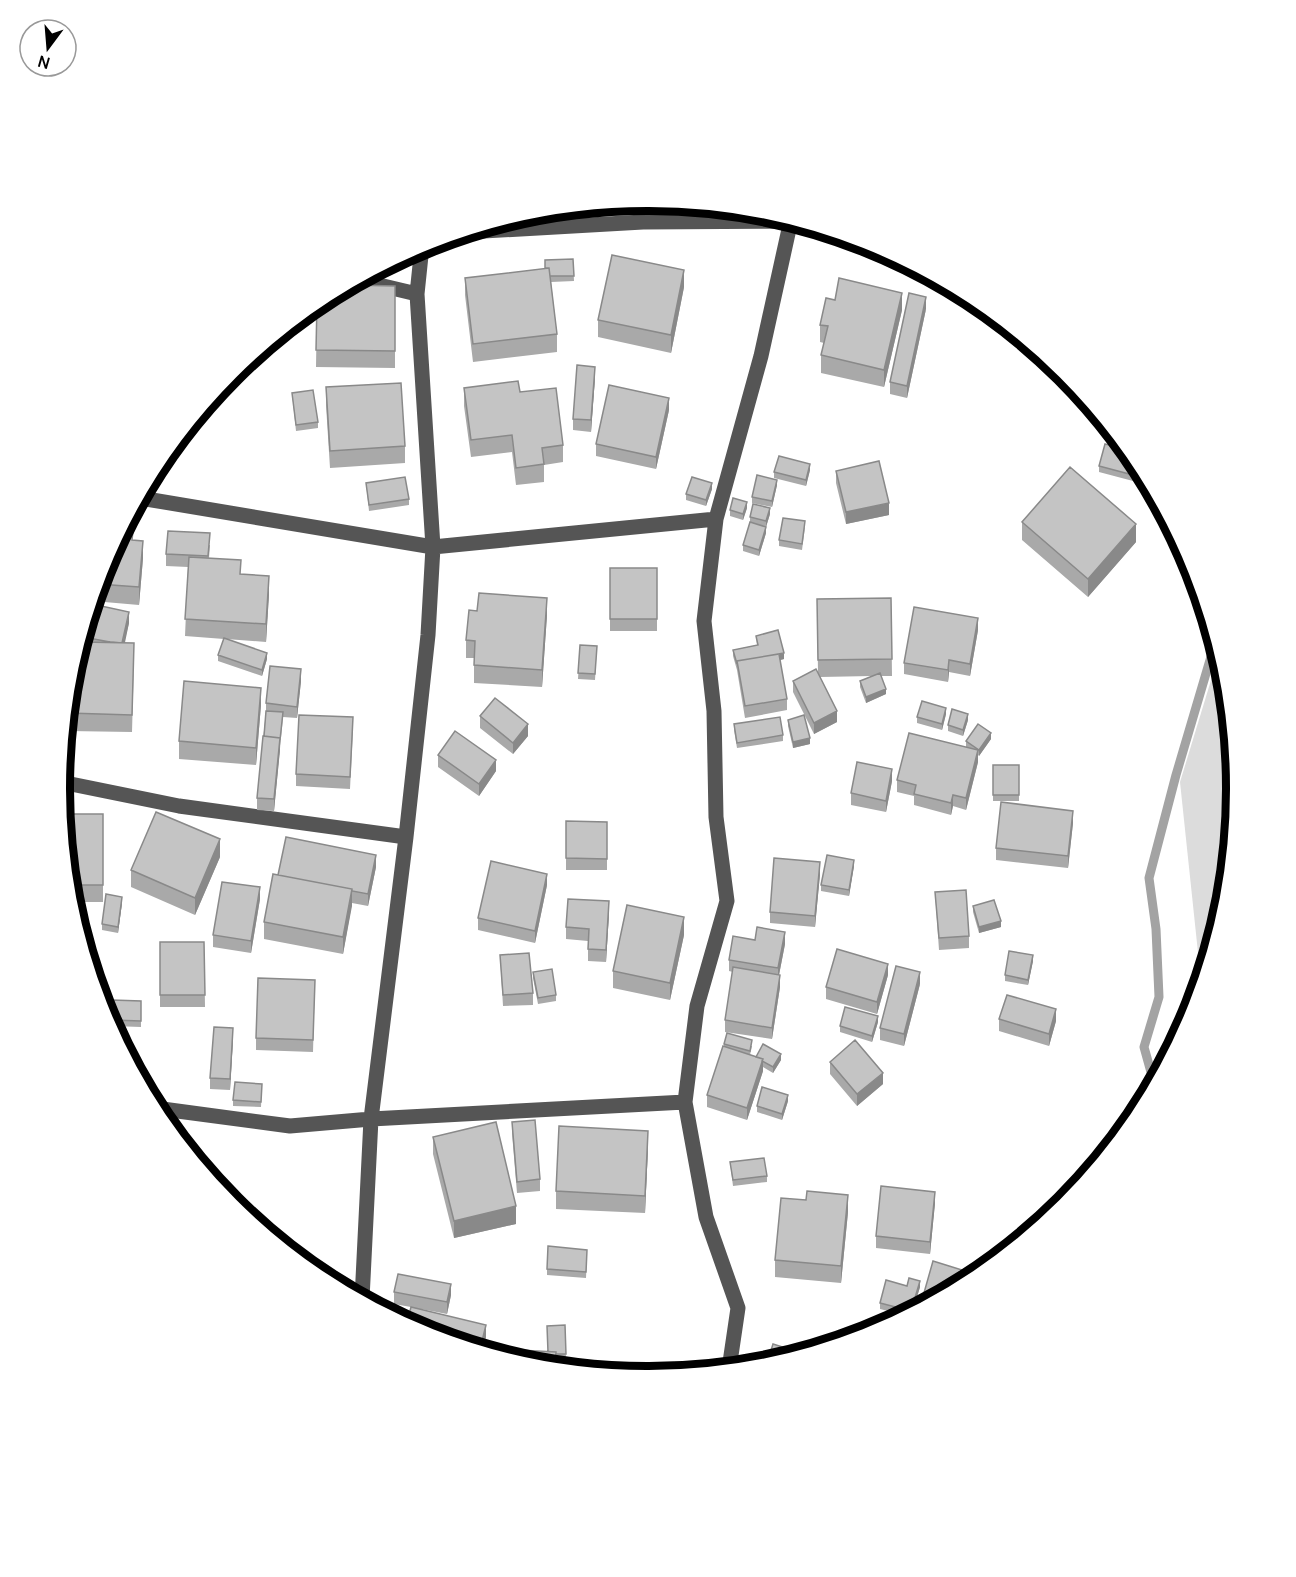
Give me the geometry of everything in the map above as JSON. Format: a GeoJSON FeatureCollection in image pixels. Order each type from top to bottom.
{"type":"FeatureCollection","features":[{"type":"Feature","properties":{"kind":"street"},"geometry":{"type":"LineString","coordinates":[[503,230],[643,222],[761,222]]}},
{"type":"Feature","properties":{"kind":"street"},"geometry":{"type":"LineString","coordinates":[[730,1360],[738,1308],[706,1217],[685,1102],[697,1006],[727,901],[716,817],[714,711],[704,621],[716,519],[793,230]]}},
{"type":"Feature","properties":{"kind":"street"},"geometry":{"type":"LineString","coordinates":[[362,1291],[371,1119],[428,635],[433,547],[417,294],[421,258]]}},
{"type":"Feature","properties":{"kind":"street"},"geometry":{"type":"LineString","coordinates":[[370,283],[417,294]]}},
{"type":"Feature","properties":{"kind":"street"},"geometry":{"type":"LineString","coordinates":[[148,499],[433,547],[716,519]]}},
{"type":"Feature","properties":{"kind":"street"},"geometry":{"type":"LineString","coordinates":[[70,784],[179,806],[406,837]]}},
{"type":"Feature","properties":{"kind":"street"},"geometry":{"type":"LineString","coordinates":[[169,1110],[290,1126],[371,1119],[685,1102]]}},
{"type":"Feature","properties":{"kind":"shaded area"},"geometry":{"type":"Polygon","coordinates":[[[1213,673],[1221,713],[1226,788],[1221,864],[1199,961],[1180,782],[1213,673]]]}},
{"type":"Feature","properties":{"kind":"building"},"geometry":{"type":"Polygon","coordinates":[[[612,255],[684,270],[671,335],[598,320],[612,255]]]}},
{"type":"Feature","properties":{"kind":"building"},"geometry":{"type":"Polygon","coordinates":[[[573,259],[574,276],[550,276],[549,268],[545,268],[545,260],[573,259]]]}},
{"type":"Feature","properties":{"kind":"building"},"geometry":{"type":"Polygon","coordinates":[[[549,268],[557,334],[473,344],[465,278],[549,268]]]}},
{"type":"Feature","properties":{"kind":"building"},"geometry":{"type":"Polygon","coordinates":[[[839,278],[902,293],[884,370],[821,355],[828,326],[820,325],[826,298],[835,300],[839,278]]]}},
{"type":"Feature","properties":{"kind":"building"},"geometry":{"type":"Polygon","coordinates":[[[364,285],[395,286],[395,351],[316,350],[317,315],[364,285]]]}},
{"type":"Feature","properties":{"kind":"building"},"geometry":{"type":"Polygon","coordinates":[[[909,293],[926,297],[907,386],[890,382],[909,293]]]}},
{"type":"Feature","properties":{"kind":"building"},"geometry":{"type":"Polygon","coordinates":[[[577,365],[595,367],[591,420],[573,419],[577,365]]]}},
{"type":"Feature","properties":{"kind":"building"},"geometry":{"type":"Polygon","coordinates":[[[518,381],[520,392],[556,388],[563,445],[542,448],[544,464],[516,468],[512,435],[471,440],[464,388],[518,381]]]}},
{"type":"Feature","properties":{"kind":"building"},"geometry":{"type":"Polygon","coordinates":[[[401,383],[405,446],[330,451],[326,387],[401,383]]]}},
{"type":"Feature","properties":{"kind":"building"},"geometry":{"type":"Polygon","coordinates":[[[609,385],[669,398],[656,457],[596,444],[609,385]]]}},
{"type":"Feature","properties":{"kind":"building"},"geometry":{"type":"Polygon","coordinates":[[[313,390],[318,422],[296,425],[292,393],[313,390]]]}},
{"type":"Feature","properties":{"kind":"building"},"geometry":{"type":"Polygon","coordinates":[[[1105,444],[1112,446],[1132,475],[1099,466],[1105,444]]]}},
{"type":"Feature","properties":{"kind":"building"},"geometry":{"type":"Polygon","coordinates":[[[779,456],[810,464],[806,480],[774,472],[779,456]]]}},
{"type":"Feature","properties":{"kind":"building"},"geometry":{"type":"Polygon","coordinates":[[[879,461],[889,503],[846,512],[836,471],[879,461]]]}},
{"type":"Feature","properties":{"kind":"building"},"geometry":{"type":"Polygon","coordinates":[[[1070,467],[1136,524],[1088,579],[1022,522],[1070,467]]]}},
{"type":"Feature","properties":{"kind":"building"},"geometry":{"type":"Polygon","coordinates":[[[757,475],[777,480],[772,501],[752,497],[757,475]]]}},
{"type":"Feature","properties":{"kind":"building"},"geometry":{"type":"Polygon","coordinates":[[[405,477],[409,499],[369,505],[366,483],[405,477]]]}},
{"type":"Feature","properties":{"kind":"building"},"geometry":{"type":"Polygon","coordinates":[[[692,477],[712,483],[706,500],[686,494],[692,477]]]}},
{"type":"Feature","properties":{"kind":"building"},"geometry":{"type":"Polygon","coordinates":[[[733,498],[747,502],[743,514],[730,510],[733,498]]]}},
{"type":"Feature","properties":{"kind":"building"},"geometry":{"type":"Polygon","coordinates":[[[753,504],[770,508],[766,521],[750,517],[753,504]]]}},
{"type":"Feature","properties":{"kind":"building"},"geometry":{"type":"Polygon","coordinates":[[[783,518],[805,521],[802,544],[779,540],[783,518]]]}},
{"type":"Feature","properties":{"kind":"building"},"geometry":{"type":"Polygon","coordinates":[[[750,522],[766,527],[759,550],[743,545],[750,522]]]}},
{"type":"Feature","properties":{"kind":"building"},"geometry":{"type":"Polygon","coordinates":[[[133,527],[132,540],[143,541],[139,587],[108,585],[133,527]]]}},
{"type":"Feature","properties":{"kind":"building"},"geometry":{"type":"Polygon","coordinates":[[[168,531],[210,533],[208,556],[166,554],[168,531]]]}},
{"type":"Feature","properties":{"kind":"building"},"geometry":{"type":"Polygon","coordinates":[[[189,557],[241,560],[240,574],[269,576],[266,624],[185,619],[189,557]]]}},
{"type":"Feature","properties":{"kind":"building"},"geometry":{"type":"Polygon","coordinates":[[[610,568],[657,568],[657,619],[610,619],[610,568]]]}},
{"type":"Feature","properties":{"kind":"building"},"geometry":{"type":"Polygon","coordinates":[[[479,593],[547,598],[542,670],[474,665],[475,641],[466,640],[469,610],[477,611],[479,593]]]}},
{"type":"Feature","properties":{"kind":"building"},"geometry":{"type":"Polygon","coordinates":[[[891,598],[892,659],[818,660],[817,599],[891,598]]]}},
{"type":"Feature","properties":{"kind":"building"},"geometry":{"type":"Polygon","coordinates":[[[100,606],[129,612],[122,643],[90,638],[100,606]]]}},
{"type":"Feature","properties":{"kind":"building"},"geometry":{"type":"Polygon","coordinates":[[[914,607],[978,618],[970,664],[949,660],[948,670],[904,663],[914,607]]]}},
{"type":"Feature","properties":{"kind":"building"},"geometry":{"type":"Polygon","coordinates":[[[778,630],[784,653],[737,661],[737,664],[733,650],[758,645],[756,636],[778,630]]]}},
{"type":"Feature","properties":{"kind":"building"},"geometry":{"type":"Polygon","coordinates":[[[224,638],[267,653],[262,670],[218,655],[224,638]]]}},
{"type":"Feature","properties":{"kind":"building"},"geometry":{"type":"Polygon","coordinates":[[[89,642],[134,643],[132,715],[75,713],[89,642]]]}},
{"type":"Feature","properties":{"kind":"building"},"geometry":{"type":"Polygon","coordinates":[[[580,645],[597,646],[595,674],[578,673],[580,645]]]}},
{"type":"Feature","properties":{"kind":"building"},"geometry":{"type":"Polygon","coordinates":[[[779,654],[787,699],[745,706],[737,661],[779,654]]]}},
{"type":"Feature","properties":{"kind":"building"},"geometry":{"type":"Polygon","coordinates":[[[270,666],[301,669],[297,707],[266,703],[270,666]]]}},
{"type":"Feature","properties":{"kind":"building"},"geometry":{"type":"Polygon","coordinates":[[[816,669],[837,711],[814,723],[793,681],[816,669]]]}},
{"type":"Feature","properties":{"kind":"building"},"geometry":{"type":"Polygon","coordinates":[[[880,673],[886,689],[866,697],[860,681],[880,673]]]}},
{"type":"Feature","properties":{"kind":"building"},"geometry":{"type":"Polygon","coordinates":[[[184,681],[261,688],[256,748],[179,741],[184,681]]]}},
{"type":"Feature","properties":{"kind":"building"},"geometry":{"type":"Polygon","coordinates":[[[495,698],[528,724],[513,743],[480,716],[495,698]]]}},
{"type":"Feature","properties":{"kind":"building"},"geometry":{"type":"Polygon","coordinates":[[[922,701],[946,708],[942,724],[917,717],[922,701]]]}},
{"type":"Feature","properties":{"kind":"building"},"geometry":{"type":"Polygon","coordinates":[[[952,709],[968,714],[963,730],[948,725],[952,709]]]}},
{"type":"Feature","properties":{"kind":"building"},"geometry":{"type":"Polygon","coordinates":[[[266,711],[283,712],[280,740],[280,738],[264,736],[266,711]]]}},
{"type":"Feature","properties":{"kind":"building"},"geometry":{"type":"Polygon","coordinates":[[[299,715],[353,717],[350,777],[296,774],[299,715]]]}},
{"type":"Feature","properties":{"kind":"building"},"geometry":{"type":"Polygon","coordinates":[[[804,715],[810,738],[793,742],[788,720],[804,715]]]}},
{"type":"Feature","properties":{"kind":"building"},"geometry":{"type":"Polygon","coordinates":[[[780,717],[783,735],[737,743],[734,724],[780,717]]]}},
{"type":"Feature","properties":{"kind":"building"},"geometry":{"type":"Polygon","coordinates":[[[978,724],[991,733],[979,750],[966,741],[978,724]]]}},
{"type":"Feature","properties":{"kind":"building"},"geometry":{"type":"Polygon","coordinates":[[[455,731],[496,760],[479,784],[438,755],[455,731]]]}},
{"type":"Feature","properties":{"kind":"building"},"geometry":{"type":"Polygon","coordinates":[[[909,733],[978,750],[966,798],[953,795],[951,803],[914,794],[916,785],[897,780],[909,733]]]}},
{"type":"Feature","properties":{"kind":"building"},"geometry":{"type":"Polygon","coordinates":[[[263,736],[280,738],[274,799],[257,798],[263,736]]]}},
{"type":"Feature","properties":{"kind":"building"},"geometry":{"type":"Polygon","coordinates":[[[857,762],[892,769],[886,801],[851,793],[857,762]]]}},
{"type":"Feature","properties":{"kind":"building"},"geometry":{"type":"Polygon","coordinates":[[[993,765],[1019,765],[1019,795],[993,795],[993,765]]]}},
{"type":"Feature","properties":{"kind":"building"},"geometry":{"type":"Polygon","coordinates":[[[1001,802],[1073,811],[1068,856],[996,848],[1001,802]]]}},
{"type":"Feature","properties":{"kind":"building"},"geometry":{"type":"Polygon","coordinates":[[[156,812],[220,839],[195,898],[131,870],[156,812]]]}},
{"type":"Feature","properties":{"kind":"building"},"geometry":{"type":"Polygon","coordinates":[[[71,814],[103,814],[103,885],[79,885],[71,814]]]}},
{"type":"Feature","properties":{"kind":"building"},"geometry":{"type":"Polygon","coordinates":[[[566,821],[607,822],[607,859],[566,858],[566,821]]]}},
{"type":"Feature","properties":{"kind":"building"},"geometry":{"type":"Polygon","coordinates":[[[286,837],[376,855],[368,894],[278,875],[286,837]]]}},
{"type":"Feature","properties":{"kind":"building"},"geometry":{"type":"Polygon","coordinates":[[[827,855],[854,860],[849,890],[821,885],[827,855]]]}},
{"type":"Feature","properties":{"kind":"building"},"geometry":{"type":"Polygon","coordinates":[[[774,858],[820,862],[815,916],[770,912],[774,858]]]}},
{"type":"Feature","properties":{"kind":"building"},"geometry":{"type":"Polygon","coordinates":[[[491,861],[547,874],[535,931],[478,918],[491,861]]]}},
{"type":"Feature","properties":{"kind":"building"},"geometry":{"type":"Polygon","coordinates":[[[273,874],[352,889],[343,937],[264,922],[273,874]]]}},
{"type":"Feature","properties":{"kind":"building"},"geometry":{"type":"Polygon","coordinates":[[[222,882],[260,887],[251,941],[213,935],[222,882]]]}},
{"type":"Feature","properties":{"kind":"building"},"geometry":{"type":"Polygon","coordinates":[[[966,890],[969,936],[939,938],[935,892],[966,890]]]}},
{"type":"Feature","properties":{"kind":"building"},"geometry":{"type":"Polygon","coordinates":[[[106,894],[122,897],[118,927],[102,924],[106,894]]]}},
{"type":"Feature","properties":{"kind":"building"},"geometry":{"type":"Polygon","coordinates":[[[568,899],[609,901],[606,950],[588,949],[589,929],[566,927],[568,899]]]}},
{"type":"Feature","properties":{"kind":"building"},"geometry":{"type":"Polygon","coordinates":[[[994,900],[1001,921],[979,927],[973,906],[994,900]]]}},
{"type":"Feature","properties":{"kind":"building"},"geometry":{"type":"Polygon","coordinates":[[[627,905],[684,917],[670,983],[613,971],[627,905]]]}},
{"type":"Feature","properties":{"kind":"building"},"geometry":{"type":"Polygon","coordinates":[[[757,927],[785,932],[778,968],[729,960],[733,936],[755,940],[757,927]]]}},
{"type":"Feature","properties":{"kind":"building"},"geometry":{"type":"Polygon","coordinates":[[[160,942],[204,942],[205,995],[160,995],[160,942]]]}},
{"type":"Feature","properties":{"kind":"building"},"geometry":{"type":"Polygon","coordinates":[[[837,949],[888,964],[877,1002],[826,987],[837,949]]]}},
{"type":"Feature","properties":{"kind":"building"},"geometry":{"type":"Polygon","coordinates":[[[1009,951],[1033,955],[1028,980],[1005,975],[1009,951]]]}},
{"type":"Feature","properties":{"kind":"building"},"geometry":{"type":"Polygon","coordinates":[[[529,953],[533,993],[503,995],[500,955],[529,953]]]}},
{"type":"Feature","properties":{"kind":"building"},"geometry":{"type":"Polygon","coordinates":[[[896,966],[920,972],[904,1034],[880,1028],[896,966]]]}},
{"type":"Feature","properties":{"kind":"building"},"geometry":{"type":"Polygon","coordinates":[[[733,967],[780,975],[772,1028],[725,1020],[733,967]]]}},
{"type":"Feature","properties":{"kind":"building"},"geometry":{"type":"Polygon","coordinates":[[[552,969],[556,995],[538,998],[533,972],[552,969]]]}},
{"type":"Feature","properties":{"kind":"building"},"geometry":{"type":"Polygon","coordinates":[[[258,978],[315,980],[313,1040],[256,1038],[258,978]]]}},
{"type":"Feature","properties":{"kind":"building"},"geometry":{"type":"Polygon","coordinates":[[[1007,995],[1056,1009],[1049,1034],[999,1019],[1007,995]]]}},
{"type":"Feature","properties":{"kind":"building"},"geometry":{"type":"Polygon","coordinates":[[[112,1000],[141,1001],[141,1021],[119,1020],[112,1000]]]}},
{"type":"Feature","properties":{"kind":"building"},"geometry":{"type":"Polygon","coordinates":[[[845,1007],[878,1016],[872,1036],[840,1026],[845,1007]]]}},
{"type":"Feature","properties":{"kind":"building"},"geometry":{"type":"Polygon","coordinates":[[[214,1027],[233,1028],[230,1079],[210,1078],[214,1027]]]}},
{"type":"Feature","properties":{"kind":"building"},"geometry":{"type":"Polygon","coordinates":[[[727,1033],[752,1040],[750,1051],[724,1044],[727,1033]]]}},
{"type":"Feature","properties":{"kind":"building"},"geometry":{"type":"Polygon","coordinates":[[[855,1040],[883,1073],[857,1094],[830,1062],[855,1040]]]}},
{"type":"Feature","properties":{"kind":"building"},"geometry":{"type":"Polygon","coordinates":[[[763,1044],[781,1054],[773,1067],[762,1061],[763,1059],[756,1057],[763,1044]]]}},
{"type":"Feature","properties":{"kind":"building"},"geometry":{"type":"Polygon","coordinates":[[[723,1046],[763,1059],[747,1108],[707,1095],[723,1046]]]}},
{"type":"Feature","properties":{"kind":"building"},"geometry":{"type":"Polygon","coordinates":[[[235,1082],[262,1084],[261,1102],[233,1100],[235,1082]]]}},
{"type":"Feature","properties":{"kind":"building"},"geometry":{"type":"Polygon","coordinates":[[[762,1087],[788,1095],[782,1114],[757,1106],[762,1087]]]}},
{"type":"Feature","properties":{"kind":"building"},"geometry":{"type":"Polygon","coordinates":[[[535,1120],[540,1179],[517,1182],[512,1122],[535,1120]]]}},
{"type":"Feature","properties":{"kind":"building"},"geometry":{"type":"Polygon","coordinates":[[[496,1122],[516,1206],[454,1221],[433,1137],[496,1122]]]}},
{"type":"Feature","properties":{"kind":"building"},"geometry":{"type":"Polygon","coordinates":[[[559,1126],[648,1131],[645,1196],[556,1191],[559,1126]]]}},
{"type":"Feature","properties":{"kind":"building"},"geometry":{"type":"Polygon","coordinates":[[[764,1158],[767,1176],[733,1180],[730,1162],[764,1158]]]}},
{"type":"Feature","properties":{"kind":"building"},"geometry":{"type":"Polygon","coordinates":[[[881,1186],[935,1192],[930,1242],[876,1236],[881,1186]]]}},
{"type":"Feature","properties":{"kind":"building"},"geometry":{"type":"Polygon","coordinates":[[[807,1191],[848,1195],[841,1266],[775,1260],[781,1198],[806,1200],[807,1191]]]}},
{"type":"Feature","properties":{"kind":"building"},"geometry":{"type":"Polygon","coordinates":[[[548,1246],[587,1250],[586,1272],[547,1269],[548,1246]]]}},
{"type":"Feature","properties":{"kind":"building"},"geometry":{"type":"Polygon","coordinates":[[[933,1261],[966,1271],[937,1289],[923,1296],[933,1261]]]}},
{"type":"Feature","properties":{"kind":"building"},"geometry":{"type":"Polygon","coordinates":[[[398,1274],[451,1284],[447,1302],[394,1292],[398,1274]]]}},
{"type":"Feature","properties":{"kind":"building"},"geometry":{"type":"Polygon","coordinates":[[[909,1278],[920,1281],[914,1300],[899,1308],[880,1303],[886,1280],[907,1286],[909,1278]]]}},
{"type":"Feature","properties":{"kind":"building"},"geometry":{"type":"Polygon","coordinates":[[[411,1307],[486,1325],[482,1341],[427,1322],[409,1314],[411,1307]]]}},
{"type":"Feature","properties":{"kind":"building"},"geometry":{"type":"Polygon","coordinates":[[[565,1325],[566,1354],[548,1352],[547,1326],[565,1325]]]}},
{"type":"Feature","properties":{"kind":"building"},"geometry":{"type":"Polygon","coordinates":[[[773,1344],[787,1348],[770,1353],[773,1344]]]}},
{"type":"Feature","properties":{"kind":"building"},"geometry":{"type":"Polygon","coordinates":[[[514,1350],[556,1352],[556,1358],[514,1350]]]}},
{"type":"Feature","properties":{"kind":"waterway"},"geometry":{"type":"LineString","coordinates":[[1151,1072],[1144,1047],[1159,997],[1156,929],[1149,878],[1210,659]]}}]}
